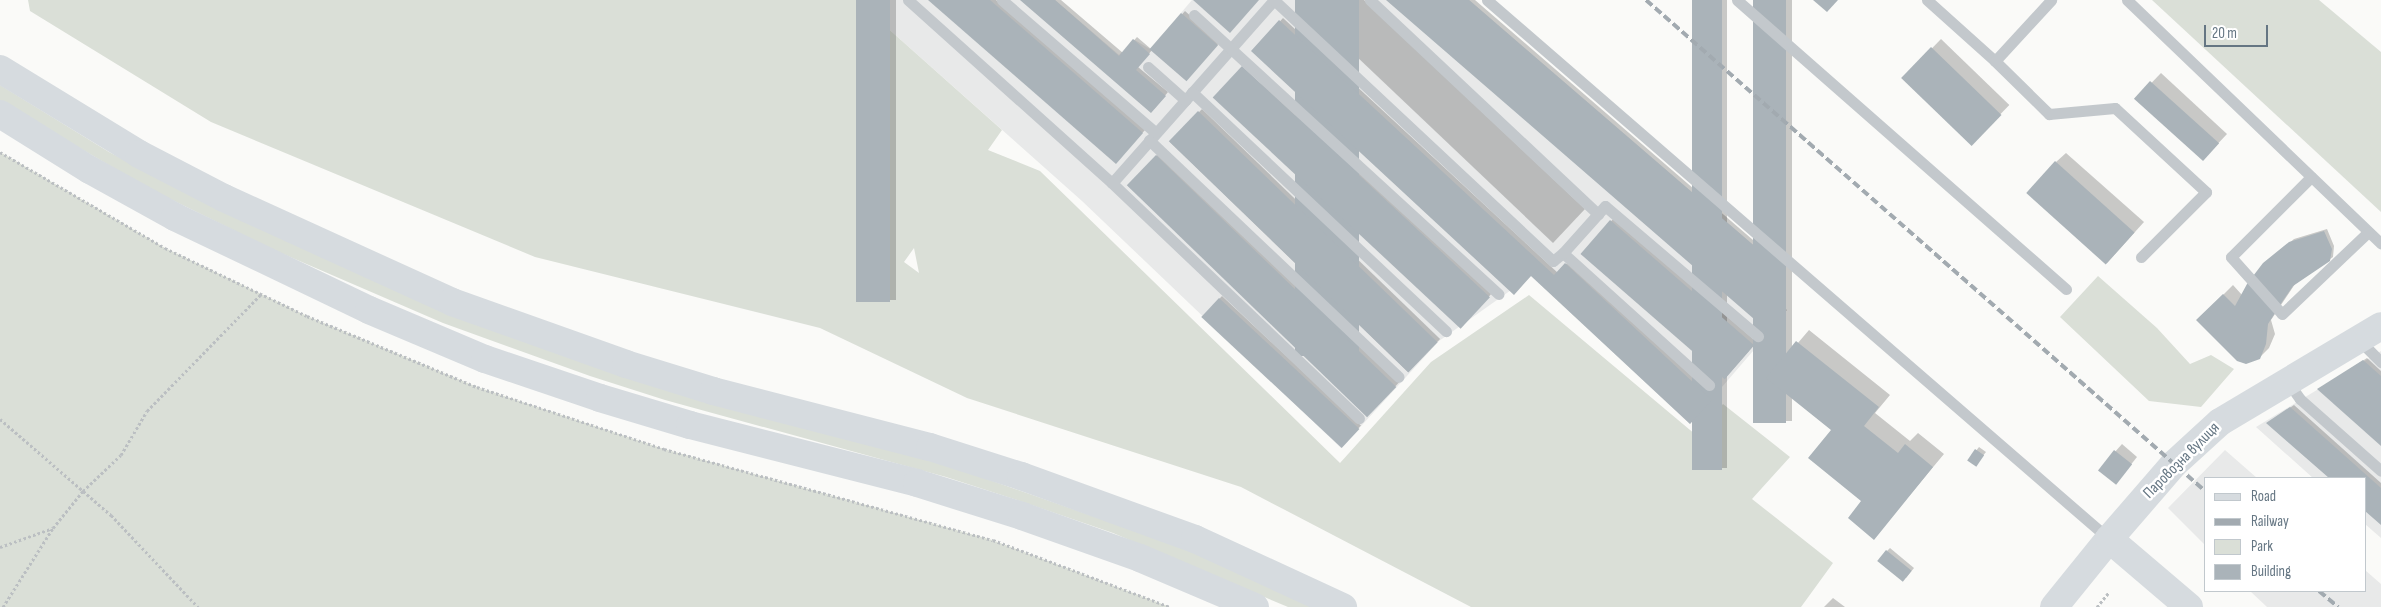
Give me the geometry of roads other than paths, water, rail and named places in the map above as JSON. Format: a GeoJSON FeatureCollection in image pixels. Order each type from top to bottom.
{"type":"FeatureCollection","features":[{"type":"Feature","properties":{"kind":"street"},"geometry":{"type":"LineString","coordinates":[[0,69],[139,154],[215,194],[345,256],[452,302],[626,364],[713,391],[930,447],[1021,476],[1195,540],[1343,607]]}},
{"type":"Feature","properties":{"kind":"street"},"geometry":{"type":"LineString","coordinates":[[0,114],[90,170],[192,225],[352,302],[485,358],[600,398],[690,425],[917,483],[1022,516],[1140,558],[1255,607]]}},
{"type":"Feature","properties":{"kind":"street","name":"Паровозна вулиця"},"geometry":{"type":"LineString","coordinates":[[2054,607],[2109,539],[2174,464],[2220,422],[2357,338],[2381,326]]}},
{"type":"Feature","properties":{"kind":"street"},"geometry":{"type":"LineString","coordinates":[[2109,539],[2188,607]]}},
{"type":"Feature","properties":{"kind":"lane"},"geometry":{"type":"LineString","coordinates":[[908,0],[1112,183],[1359,418]]}},
{"type":"Feature","properties":{"kind":"lane"},"geometry":{"type":"LineString","coordinates":[[1002,0],[1152,136],[1399,377]]}},
{"type":"Feature","properties":{"kind":"lane"},"geometry":{"type":"LineString","coordinates":[[1112,183],[1274,0],[1553,261],[1563,253],[1606,206],[1758,336]]}},
{"type":"Feature","properties":{"kind":"lane"},"geometry":{"type":"LineString","coordinates":[[1370,0],[1598,214]]}},
{"type":"Feature","properties":{"kind":"lane"},"geometry":{"type":"LineString","coordinates":[[1487,0],[2109,539]]}},
{"type":"Feature","properties":{"kind":"lane"},"geometry":{"type":"LineString","coordinates":[[1737,0],[2066,289]]}},
{"type":"Feature","properties":{"kind":"lane"},"geometry":{"type":"LineString","coordinates":[[1927,0],[2050,114],[2115,108],[2206,192],[2141,257]]}},
{"type":"Feature","properties":{"kind":"lane"},"geometry":{"type":"LineString","coordinates":[[1995,61],[2051,0]]}},
{"type":"Feature","properties":{"kind":"lane"},"geometry":{"type":"LineString","coordinates":[[2127,0],[2381,244]]}},
{"type":"Feature","properties":{"kind":"lane"},"geometry":{"type":"LineString","coordinates":[[1194,14],[1498,294]]}},
{"type":"Feature","properties":{"kind":"lane"},"geometry":{"type":"LineString","coordinates":[[1148,66],[1188,96],[1446,331]]}},
{"type":"Feature","properties":{"kind":"lane"},"geometry":{"type":"LineString","coordinates":[[2311,177],[2231,257],[2282,314],[2368,232]]}},
{"type":"Feature","properties":{"kind":"lane"},"geometry":{"type":"LineString","coordinates":[[1563,253],[1709,385]]}},
{"type":"Feature","properties":{"kind":"lane"},"geometry":{"type":"LineString","coordinates":[[2357,338],[2381,362]]}},
{"type":"Feature","properties":{"kind":"lane"},"geometry":{"type":"LineString","coordinates":[[2287,380],[2300,399],[2381,471]]}},
{"type":"Feature","properties":{"kind":"railway"},"geometry":{"type":"LineString","coordinates":[[1646,0],[2204,490]]}},
{"type":"Feature","properties":{"kind":"railway"},"geometry":{"type":"LineString","coordinates":[[2320,592],[2338,607]]}}]}
